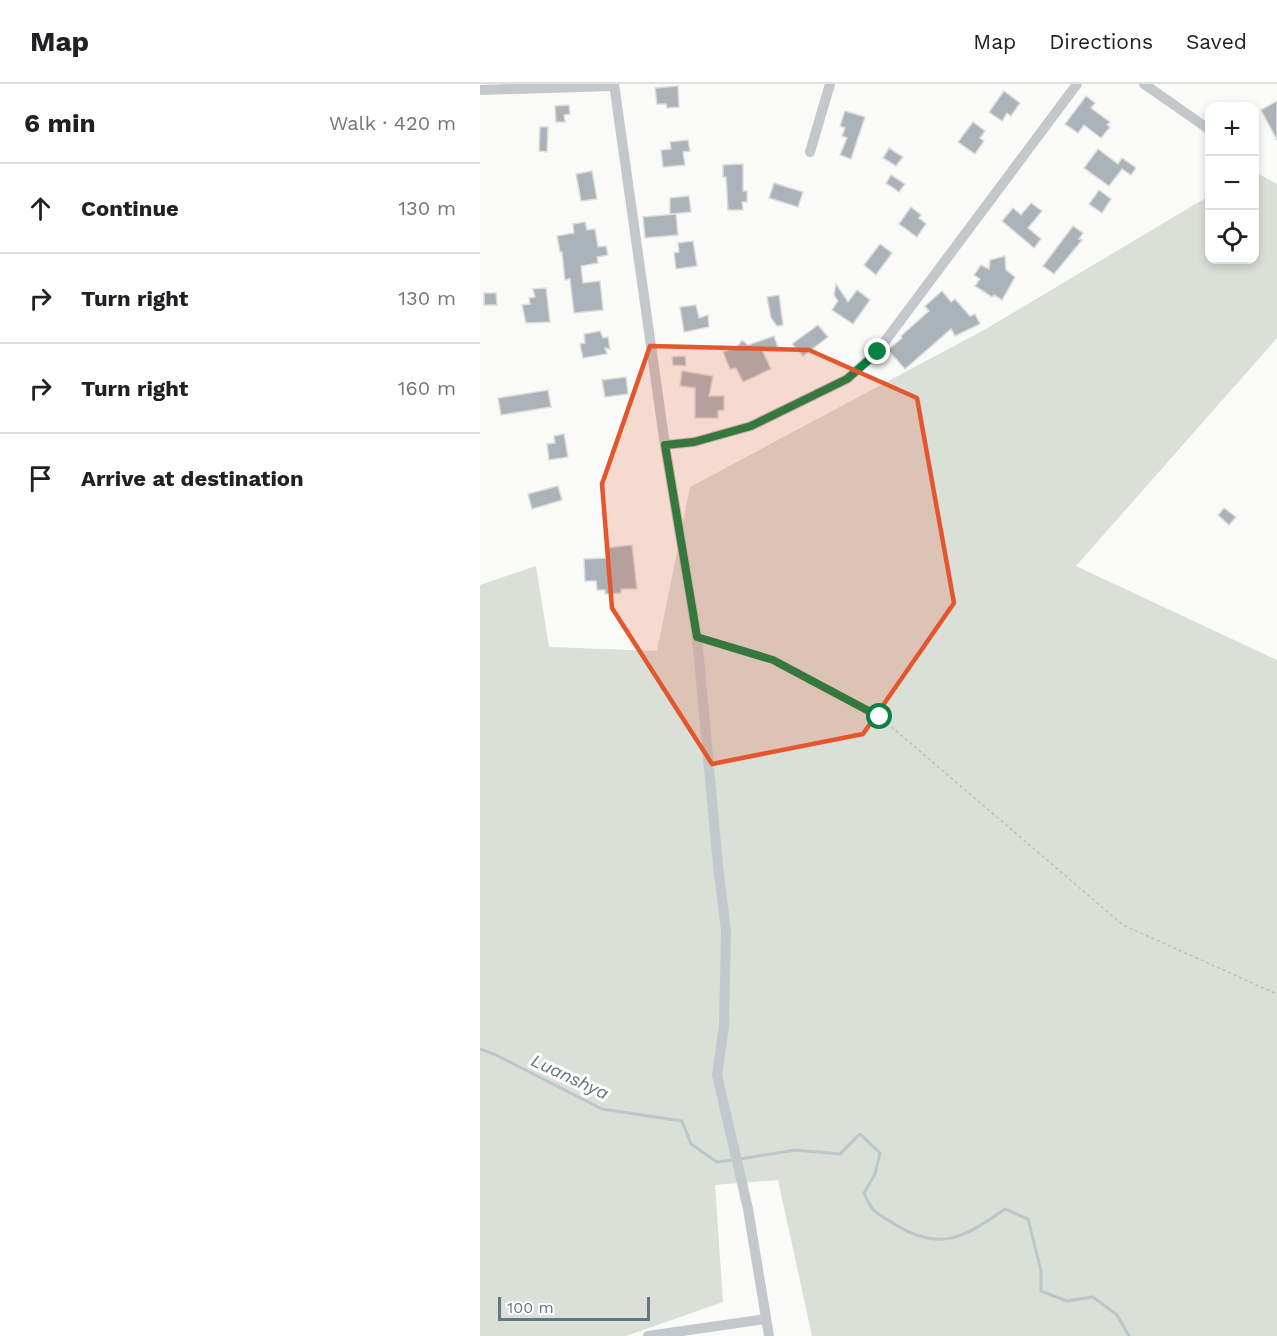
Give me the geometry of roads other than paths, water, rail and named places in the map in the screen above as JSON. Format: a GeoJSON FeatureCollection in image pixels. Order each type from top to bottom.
{"type":"FeatureCollection","features":[{"type":"Feature","properties":{"kind":"street"},"geometry":{"type":"LineString","coordinates":[[810,152],[830,84]]}},
{"type":"Feature","properties":{"kind":"street"},"geometry":{"type":"LineString","coordinates":[[665,445],[694,442],[751,426],[847,379],[878,352],[1077,84]]}},
{"type":"Feature","properties":{"kind":"street"},"geometry":{"type":"LineString","coordinates":[[1144,84],[1205,127]]}},
{"type":"Feature","properties":{"kind":"street"},"geometry":{"type":"LineString","coordinates":[[480,90],[614,85],[665,445],[697,637],[726,932],[724,1026],[717,1075],[748,1209],[769,1336]]}},
{"type":"Feature","properties":{"kind":"street"},"geometry":{"type":"LineString","coordinates":[[648,1336],[766,1319]]}},
{"type":"Feature","properties":{"kind":"waterway","name":"Luanshya"},"geometry":{"type":"LineString","coordinates":[[480,1049],[602,1109],[682,1121],[691,1144],[717,1162],[733,1160]]}},
{"type":"Feature","properties":{"kind":"waterway","name":"Luanshya"},"geometry":{"type":"LineString","coordinates":[[740,1159],[795,1150],[840,1154],[860,1134],[880,1153],[875,1174],[864,1193],[870,1205],[880,1215],[912,1233],[940,1239],[953,1238],[965,1233],[1005,1209],[1028,1219],[1041,1271],[1041,1291],[1067,1301],[1093,1297],[1117,1315],[1129,1336]]}}]}
